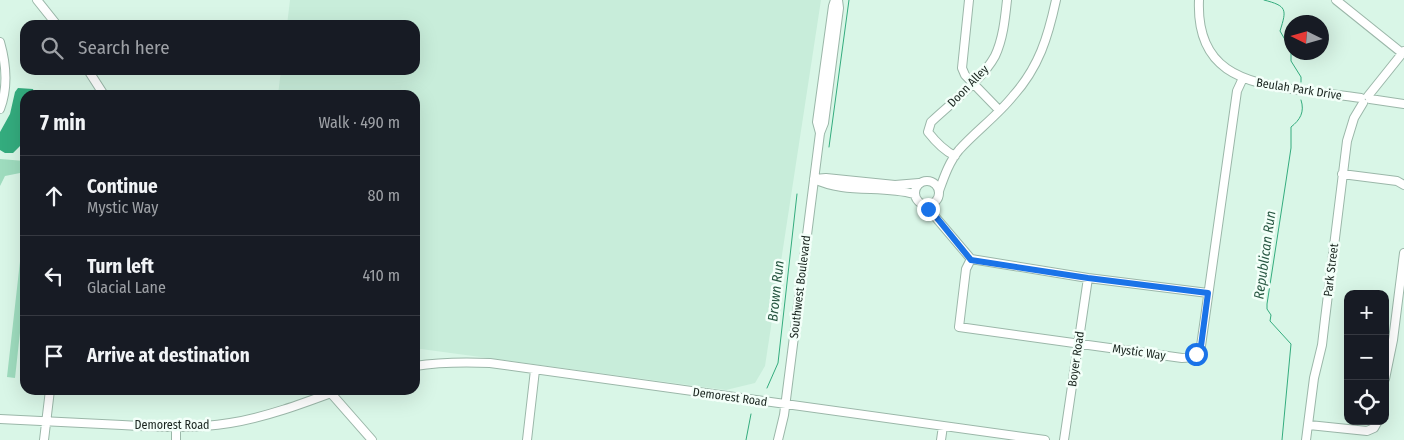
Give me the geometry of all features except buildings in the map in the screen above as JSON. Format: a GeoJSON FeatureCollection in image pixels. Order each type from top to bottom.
{"type":"FeatureCollection","features":[{"type":"Feature","properties":{"kind":"street"},"geometry":{"type":"LineString","coordinates":[[37,0],[52,20]]}},
{"type":"Feature","properties":{"kind":"street","name":"Southwest Boulevard"},"geometry":{"type":"LineString","coordinates":[[778,440],[785,404],[820,133],[817,122],[833,6],[836,0]]}},
{"type":"Feature","properties":{"kind":"street"},"geometry":{"type":"LineString","coordinates":[[970,0],[962,68],[972,83],[999,110]]}},
{"type":"Feature","properties":{"kind":"street","name":"Doon Alley"},"geometry":{"type":"LineString","coordinates":[[955,156],[949,153],[931,136],[928,132],[928,127],[972,83],[995,56],[1001,40],[1007,0]]}},
{"type":"Feature","properties":{"kind":"street"},"geometry":{"type":"LineString","coordinates":[[926,206],[935,202],[945,174],[955,156],[1013,97],[1028,76],[1039,57],[1048,35],[1056,0]]}},
{"type":"Feature","properties":{"kind":"street","name":"Beulah Park Drive"},"geometry":{"type":"LineString","coordinates":[[1200,0],[1199,10],[1202,29],[1207,44],[1219,62],[1228,70],[1243,78],[1274,87],[1404,104]]}},
{"type":"Feature","properties":{"kind":"street"},"geometry":{"type":"LineString","coordinates":[[1336,0],[1403,52]]}},
{"type":"Feature","properties":{"kind":"street"},"geometry":{"type":"LineString","coordinates":[[0,42],[5,65],[5,77],[0,109]]}},
{"type":"Feature","properties":{"kind":"street","name":"Park Street"},"geometry":{"type":"LineString","coordinates":[[1306,440],[1314,378],[1324,328],[1342,174],[1350,130],[1354,118],[1366,99],[1403,52]]}},
{"type":"Feature","properties":{"kind":"street"},"geometry":{"type":"LineString","coordinates":[[91,75],[101,90]]}},
{"type":"Feature","properties":{"kind":"street","name":"Mystic Way"},"geometry":{"type":"LineString","coordinates":[[971,260],[966,269],[959,327],[1189,358],[1196,354],[1201,346],[1237,92],[1243,78]]}},
{"type":"Feature","properties":{"kind":"street"},"geometry":{"type":"LineString","coordinates":[[931,182],[945,174]]}},
{"type":"Feature","properties":{"kind":"street"},"geometry":{"type":"LineString","coordinates":[[1342,174],[1397,181],[1404,185]]}},
{"type":"Feature","properties":{"kind":"street"},"geometry":{"type":"LineString","coordinates":[[814,179],[826,178],[895,185],[927,181],[931,182],[939,191]]}},
{"type":"Feature","properties":{"kind":"street"},"geometry":{"type":"LineString","coordinates":[[814,179],[825,185],[881,191],[903,191],[914,194]]}},
{"type":"Feature","properties":{"kind":"street"},"geometry":{"type":"LineString","coordinates":[[919,183],[914,190],[917,202],[926,206],[971,260],[1088,278],[1208,293]]}},
{"type":"Feature","properties":{"kind":"street"},"geometry":{"type":"LineString","coordinates":[[935,202],[937,218]]}},
{"type":"Feature","properties":{"kind":"street"},"geometry":{"type":"LineString","coordinates":[[1389,362],[1394,340],[1404,253]]}},
{"type":"Feature","properties":{"kind":"street","name":"Boyer Road"},"geometry":{"type":"LineString","coordinates":[[1064,440],[1088,278]]}},
{"type":"Feature","properties":{"kind":"street","name":"Demorest Road"},"geometry":{"type":"LineString","coordinates":[[420,365],[476,363],[535,370],[1045,440]]}},
{"type":"Feature","properties":{"kind":"street"},"geometry":{"type":"LineString","coordinates":[[527,440],[535,370]]}},
{"type":"Feature","properties":{"kind":"street"},"geometry":{"type":"LineString","coordinates":[[44,440],[49,395]]}},
{"type":"Feature","properties":{"kind":"street","name":"Demorest Road"},"geometry":{"type":"LineString","coordinates":[[0,419],[176,427],[229,424],[270,414],[322,395]]}},
{"type":"Feature","properties":{"kind":"street"},"geometry":{"type":"LineString","coordinates":[[336,395],[372,440]]}},
{"type":"Feature","properties":{"kind":"street"},"geometry":{"type":"LineString","coordinates":[[1309,425],[1367,431],[1376,425]]}},
{"type":"Feature","properties":{"kind":"street"},"geometry":{"type":"LineString","coordinates":[[941,440],[943,426]]}},
{"type":"Feature","properties":{"kind":"street"},"geometry":{"type":"LineString","coordinates":[[176,427],[176,440]]}},
{"type":"Feature","properties":{"kind":"shaded area"},"geometry":{"type":"Polygon","coordinates":[[[290,0],[821,0],[765,366],[755,383],[726,390],[420,349],[420,90],[279,90],[280,75],[420,75],[420,20],[288,20],[290,0]]]}},
{"type":"Feature","properties":{"kind":"shaded area"},"geometry":{"type":"Polygon","coordinates":[[[18,88],[33,90],[20,90],[20,146],[13,153],[5,153],[0,150],[0,132],[10,114],[15,92],[18,88]]]}},
{"type":"Feature","properties":{"kind":"shaded area"},"geometry":{"type":"Polygon","coordinates":[[[0,159],[20,161],[20,173],[5,176],[0,186],[0,159]]]}},
{"type":"Feature","properties":{"kind":"shaded area"},"geometry":{"type":"Polygon","coordinates":[[[20,261],[20,332],[15,378],[7,377],[20,261]]]}},
{"type":"Feature","properties":{"kind":"waterway","name":"Brown Run"},"geometry":{"type":"LineString","coordinates":[[829,147],[849,0]]}},
{"type":"Feature","properties":{"kind":"waterway","name":"Republican Run"},"geometry":{"type":"LineString","coordinates":[[1264,0],[1277,4],[1283,10],[1284,18],[1280,31],[1291,50],[1291,61],[1301,77],[1301,82]]}},
{"type":"Feature","properties":{"kind":"waterway","name":"Republican Run"},"geometry":{"type":"LineString","coordinates":[[1282,440],[1291,344],[1270,321],[1271,315],[1267,309],[1267,304],[1291,148],[1291,127],[1301,115],[1301,100]]}},
{"type":"Feature","properties":{"kind":"waterway","name":"Brown Run"},"geometry":{"type":"LineString","coordinates":[[767,388],[778,363],[797,194]]}},
{"type":"Feature","properties":{"kind":"waterway","name":"Brown Run"},"geometry":{"type":"LineString","coordinates":[[746,440],[751,414]]}},
{"type":"Feature","properties":{"kind":"route"},"geometry":{"type":"LineString","coordinates":[[928,209],[971,260],[1088,278],[1208,293],[1201,346],[1196,354]]}}]}
